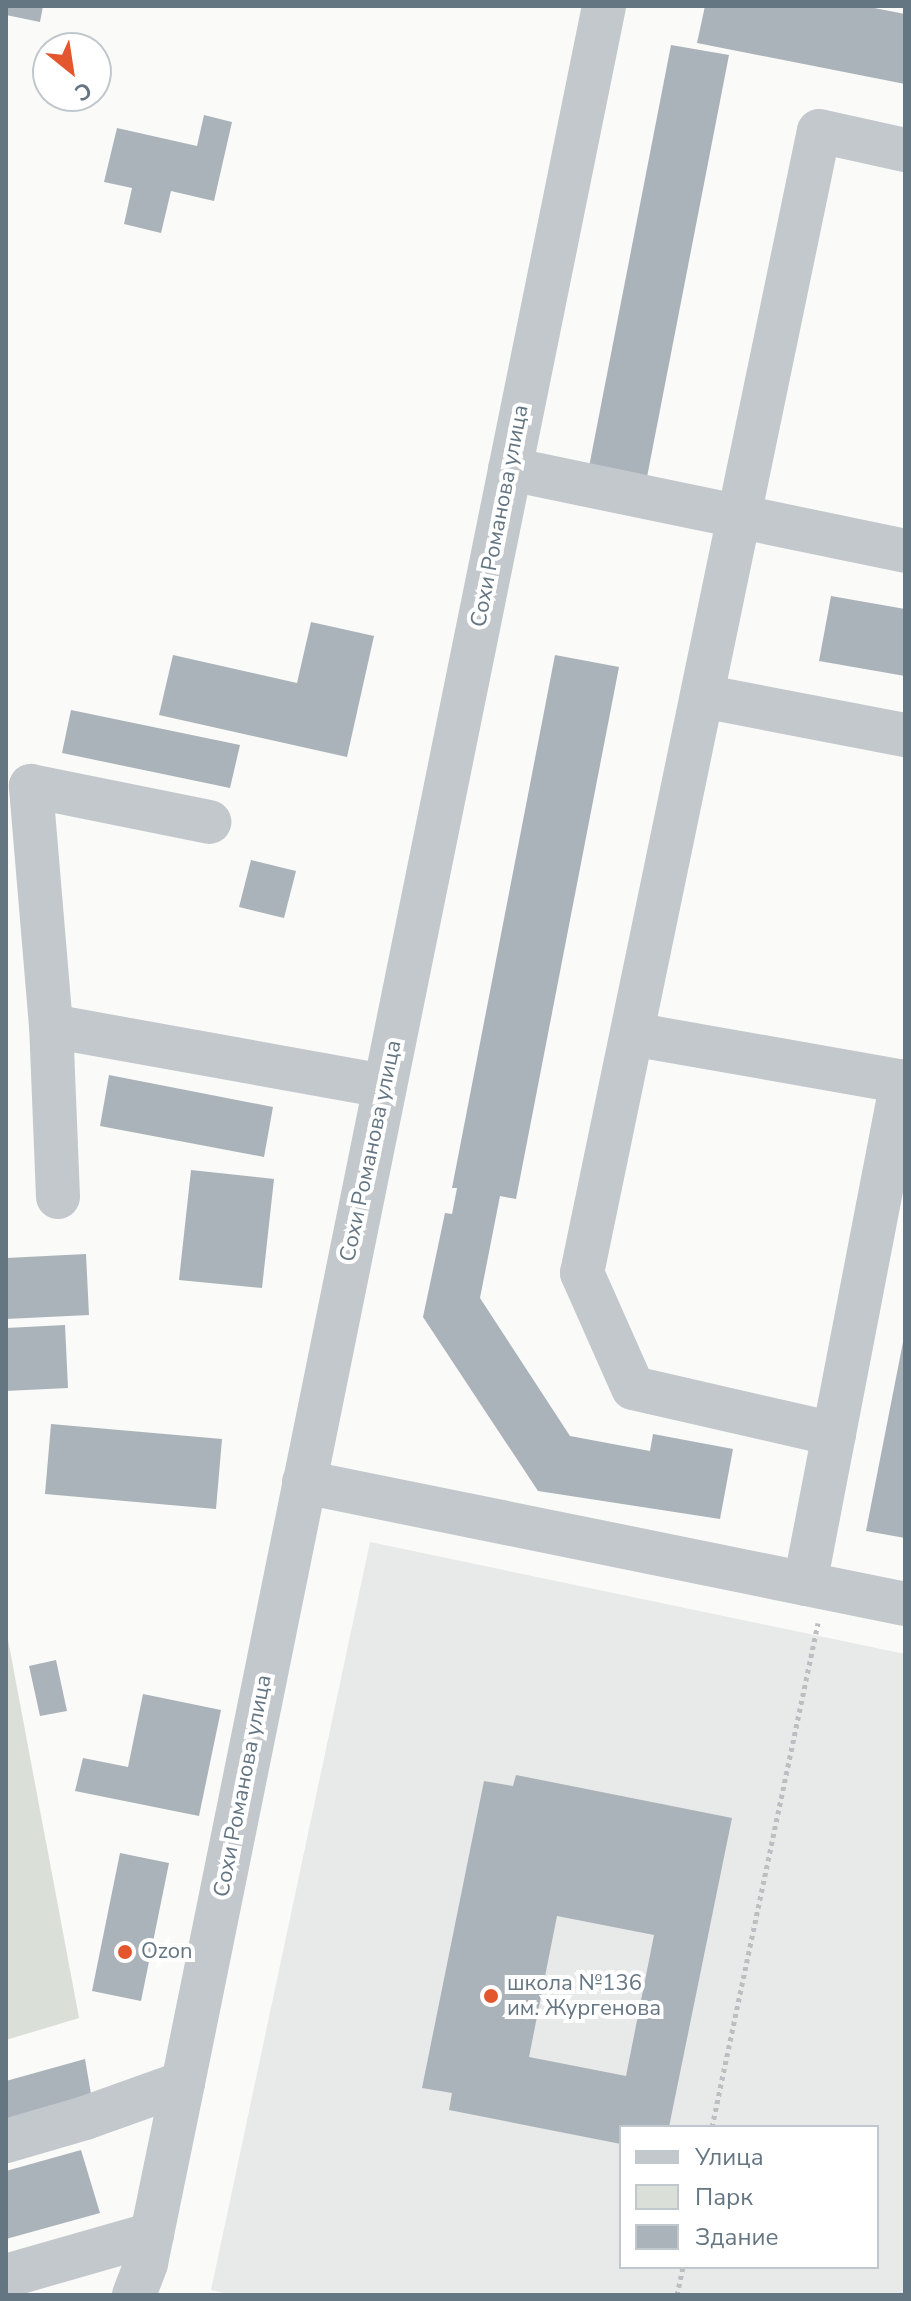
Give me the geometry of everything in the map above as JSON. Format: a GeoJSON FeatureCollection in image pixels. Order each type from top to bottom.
{"type":"FeatureCollection","features":[{"type":"Feature","properties":{"kind":"street","name":"Сохи Романова улица"},"geometry":{"type":"LineString","coordinates":[[134,2295],[152,2234],[604,6]]}},
{"type":"Feature","properties":{"kind":"street"},"geometry":{"type":"LineString","coordinates":[[834,1434],[633,1388],[582,1273],[819,131],[905,150]]}},
{"type":"Feature","properties":{"kind":"street"},"geometry":{"type":"LineString","coordinates":[[510,469],[905,551]]}},
{"type":"Feature","properties":{"kind":"street"},"geometry":{"type":"LineString","coordinates":[[702,696],[905,735]]}},
{"type":"Feature","properties":{"kind":"street"},"geometry":{"type":"LineString","coordinates":[[58,1197],[51,1026],[31,786],[209,822]]}},
{"type":"Feature","properties":{"kind":"street"},"geometry":{"type":"LineString","coordinates":[[51,1026],[385,1086]]}},
{"type":"Feature","properties":{"kind":"street"},"geometry":{"type":"LineString","coordinates":[[632,1034],[904,1082],[834,1434],[814,1586]]}},
{"type":"Feature","properties":{"kind":"street"},"geometry":{"type":"LineString","coordinates":[[304,1482],[905,1604]]}},
{"type":"Feature","properties":{"kind":"street"},"geometry":{"type":"LineString","coordinates":[[6,2141],[85,2118],[183,2083]]}},
{"type":"Feature","properties":{"kind":"street"},"geometry":{"type":"LineString","coordinates":[[6,2276],[152,2234]]}},
{"type":"Feature","properties":{"kind":"path"},"geometry":{"type":"LineString","coordinates":[[712,2125],[814,1586]]}},
{"type":"Feature","properties":{"kind":"path"},"geometry":{"type":"LineString","coordinates":[[677,2295],[683,2269]]}},
{"type":"Feature","properties":{"kind":"shaded area"},"geometry":{"type":"Polygon","coordinates":[[[370,1542],[905,1654],[905,2295],[232,2295],[211,2290],[370,1542]]]}},
{"type":"Feature","properties":{"kind":"green space"},"geometry":{"type":"Polygon","coordinates":[[[6,1629],[79,2018],[6,2040],[6,1629]]]}},
{"type":"Feature","properties":{"kind":"building"},"geometry":{"type":"Polygon","coordinates":[[[6,6],[43,6],[40,22],[6,15],[6,6]]]}},
{"type":"Feature","properties":{"kind":"building"},"geometry":{"type":"Polygon","coordinates":[[[705,6],[864,6],[905,14],[905,84],[697,43],[705,6]]]}},
{"type":"Feature","properties":{"kind":"building"},"geometry":{"type":"Polygon","coordinates":[[[671,45],[729,55],[647,477],[589,467],[671,45]]]}},
{"type":"Feature","properties":{"kind":"building"},"geometry":{"type":"Polygon","coordinates":[[[204,115],[232,122],[214,201],[171,191],[161,233],[124,224],[132,188],[104,182],[117,128],[197,146],[204,115]]]}},
{"type":"Feature","properties":{"kind":"building"},"geometry":{"type":"Polygon","coordinates":[[[831,596],[905,609],[905,676],[819,661],[831,596]]]}},
{"type":"Feature","properties":{"kind":"building"},"geometry":{"type":"Polygon","coordinates":[[[311,622],[374,636],[347,757],[159,715],[173,655],[297,683],[311,622]]]}},
{"type":"Feature","properties":{"kind":"building"},"geometry":{"type":"Polygon","coordinates":[[[555,655],[619,667],[516,1199],[500,1196],[480,1298],[570,1436],[650,1451],[653,1434],[733,1449],[720,1519],[538,1491],[423,1317],[445,1213],[452,1214],[457,1188],[452,1188],[555,655]]]}},
{"type":"Feature","properties":{"kind":"building"},"geometry":{"type":"Polygon","coordinates":[[[71,710],[240,745],[230,788],[62,753],[71,710]]]}},
{"type":"Feature","properties":{"kind":"building"},"geometry":{"type":"Polygon","coordinates":[[[251,860],[296,871],[284,918],[239,907],[251,860]]]}},
{"type":"Feature","properties":{"kind":"building"},"geometry":{"type":"Polygon","coordinates":[[[109,1075],[273,1107],[264,1157],[100,1126],[109,1075]]]}},
{"type":"Feature","properties":{"kind":"building"},"geometry":{"type":"Polygon","coordinates":[[[191,1170],[274,1179],[262,1288],[179,1280],[191,1170]]]}},
{"type":"Feature","properties":{"kind":"building"},"geometry":{"type":"Polygon","coordinates":[[[86,1254],[89,1315],[6,1319],[6,1258],[86,1254]]]}},
{"type":"Feature","properties":{"kind":"building"},"geometry":{"type":"Polygon","coordinates":[[[65,1325],[68,1388],[6,1391],[6,1328],[65,1325]]]}},
{"type":"Feature","properties":{"kind":"building"},"geometry":{"type":"Polygon","coordinates":[[[905,1337],[905,1538],[866,1531],[905,1337]]]}},
{"type":"Feature","properties":{"kind":"building"},"geometry":{"type":"Polygon","coordinates":[[[51,1424],[222,1439],[216,1509],[45,1494],[51,1424]]]}},
{"type":"Feature","properties":{"kind":"building"},"geometry":{"type":"Polygon","coordinates":[[[56,1660],[67,1711],[40,1716],[29,1666],[56,1660]]]}},
{"type":"Feature","properties":{"kind":"building"},"geometry":{"type":"Polygon","coordinates":[[[143,1694],[221,1710],[199,1816],[75,1791],[83,1758],[128,1767],[143,1694]]]}},
{"type":"Feature","properties":{"kind":"building","name":"школа №136 им. Жургенова"},"geometry":{"type":"Polygon","coordinates":[[[516,1775],[732,1818],[669,2125],[619,2125],[619,2144],[449,2110],[452,2093],[422,2088],[484,1781],[513,1786],[516,1775]],[[557,1916],[529,2057],[626,2076],[654,1935],[557,1916]]]}},
{"type":"Feature","properties":{"kind":"building"},"geometry":{"type":"Polygon","coordinates":[[[120,1853],[169,1863],[141,2001],[92,1991],[120,1853]]]}},
{"type":"Feature","properties":{"kind":"building"},"geometry":{"type":"Polygon","coordinates":[[[85,2059],[92,2100],[6,2123],[6,2081],[85,2059]]]}},
{"type":"Feature","properties":{"kind":"building"},"geometry":{"type":"Polygon","coordinates":[[[81,2150],[100,2213],[6,2239],[6,2171],[81,2150]]]}},
{"type":"Feature","properties":{"kind":"place","name":"Ozon"},"geometry":{"type":"Point","coordinates":[125,1952]}},
{"type":"Feature","properties":{"kind":"place","name":"школа №136 им. Жургенова"},"geometry":{"type":"Point","coordinates":[491,1996]}}]}
